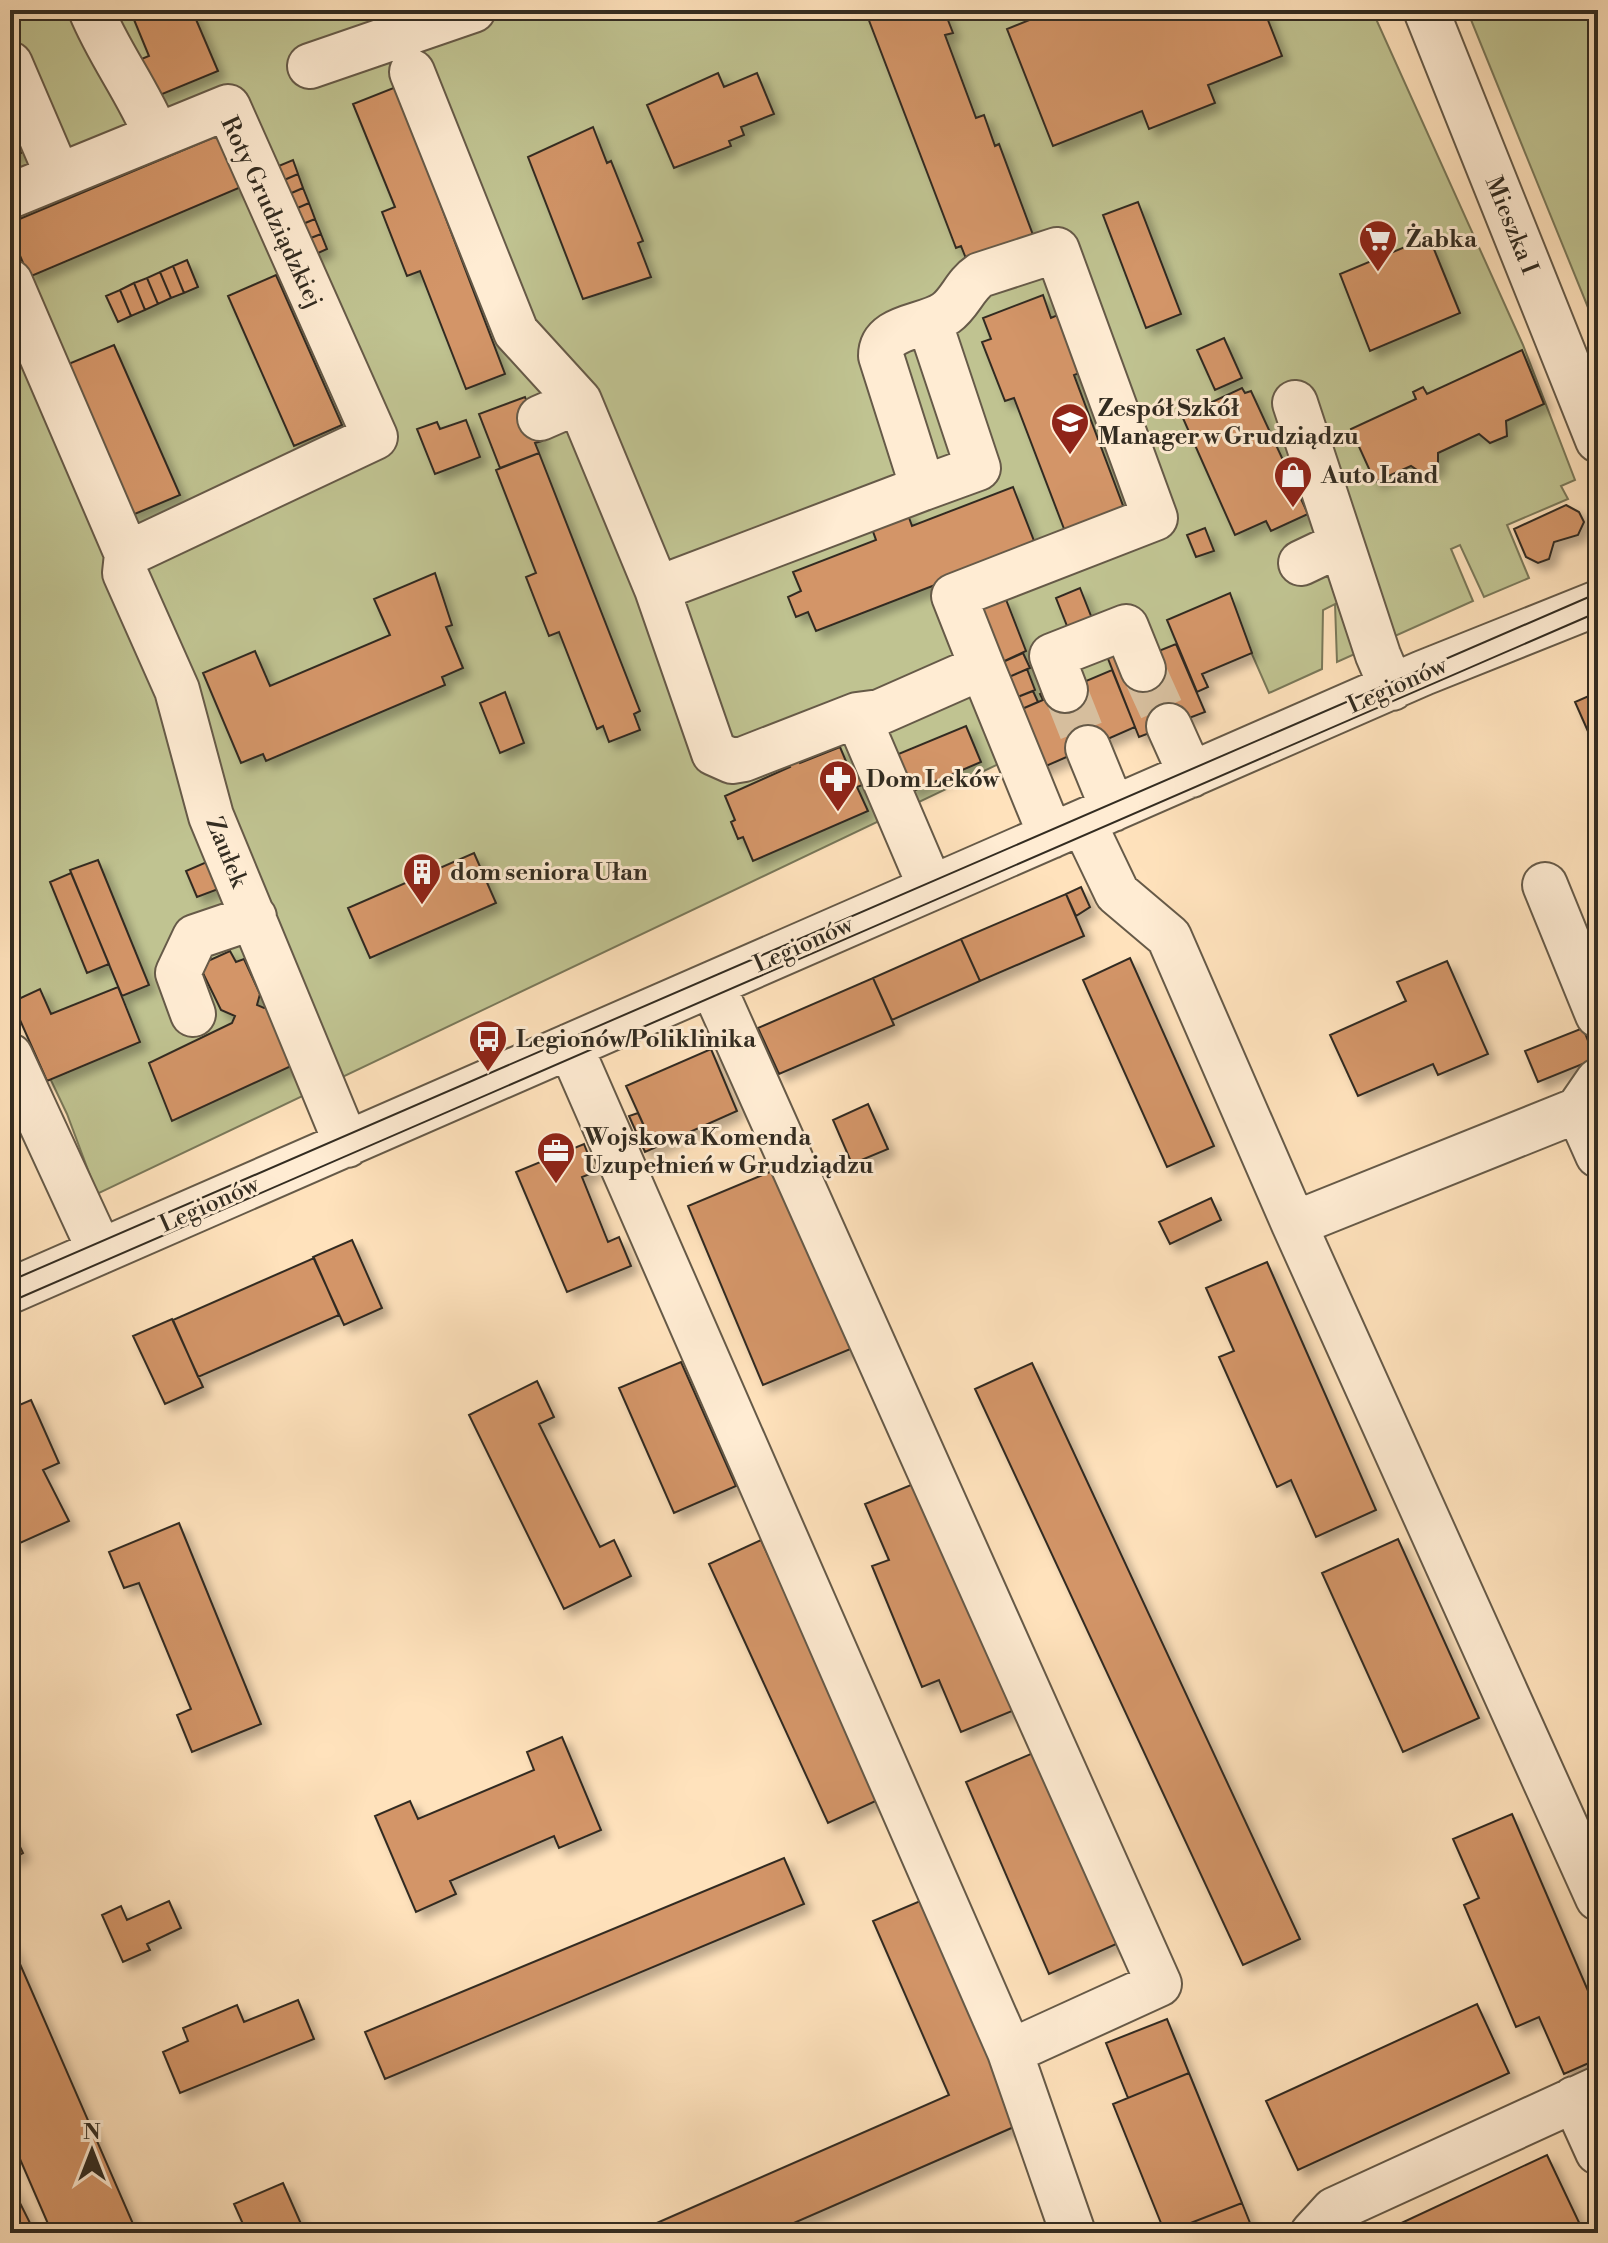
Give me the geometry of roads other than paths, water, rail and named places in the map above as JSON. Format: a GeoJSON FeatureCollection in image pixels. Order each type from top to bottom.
{"type":"FeatureCollection","features":[{"type":"Feature","properties":{"kind":"street"},"geometry":{"type":"LineString","coordinates":[[91,10],[106,47],[143,104],[156,135]]}},
{"type":"Feature","properties":{"kind":"street"},"geometry":{"type":"LineString","coordinates":[[310,66],[473,10]]}},
{"type":"Feature","properties":{"kind":"street","name":"Mieszka I"},"geometry":{"type":"LineString","coordinates":[[1426,10],[1598,440]]}},
{"type":"Feature","properties":{"kind":"street"},"geometry":{"type":"LineString","coordinates":[[10,64],[58,176]]}},
{"type":"Feature","properties":{"kind":"street"},"geometry":{"type":"LineString","coordinates":[[412,72],[516,332],[657,589],[714,753],[732,761],[744,759],[857,715],[880,712],[982,667]]}},
{"type":"Feature","properties":{"kind":"street","name":"Roty Grudziądzkiej"},"geometry":{"type":"LineString","coordinates":[[10,196],[228,107],[375,437],[127,554]]}},
{"type":"Feature","properties":{"kind":"street"},"geometry":{"type":"LineString","coordinates":[[923,488],[881,356],[881,346],[889,336],[948,312],[969,282],[980,275],[1057,250],[1155,518],[954,596],[982,667],[1082,822],[1117,893],[1169,937],[1294,1224],[1598,1898]]}},
{"type":"Feature","properties":{"kind":"street","name":"Zaułek"},"geometry":{"type":"LineString","coordinates":[[10,282],[127,554],[125,573],[177,690],[211,816],[347,1145]]}},
{"type":"Feature","properties":{"kind":"street"},"geometry":{"type":"LineString","coordinates":[[657,589],[978,468],[929,321]]}},
{"type":"Feature","properties":{"kind":"street"},"geometry":{"type":"LineString","coordinates":[[1295,403],[1392,688]]}},
{"type":"Feature","properties":{"kind":"street"},"geometry":{"type":"LineString","coordinates":[[1301,563],[1341,544]]}},
{"type":"Feature","properties":{"kind":"street","name":"Legionów"},"geometry":{"type":"LineString","coordinates":[[10,1291],[1082,822],[1598,603]]}},
{"type":"Feature","properties":{"kind":"street"},"geometry":{"type":"LineString","coordinates":[[1065,690],[1052,656],[1126,627],[1143,669]]}},
{"type":"Feature","properties":{"kind":"street"},"geometry":{"type":"LineString","coordinates":[[857,715],[931,888]]}},
{"type":"Feature","properties":{"kind":"street"},"geometry":{"type":"LineString","coordinates":[[1169,726],[1191,775]]}},
{"type":"Feature","properties":{"kind":"street"},"geometry":{"type":"LineString","coordinates":[[1082,822],[1088,748]]}},
{"type":"Feature","properties":{"kind":"street"},"geometry":{"type":"LineString","coordinates":[[1545,885],[1598,1015]]}},
{"type":"Feature","properties":{"kind":"street"},"geometry":{"type":"LineString","coordinates":[[193,1014],[178,973],[195,937],[254,917]]}},
{"type":"Feature","properties":{"kind":"street"},"geometry":{"type":"LineString","coordinates":[[712,984],[1159,1984],[1010,2052]]}},
{"type":"Feature","properties":{"kind":"street"},"geometry":{"type":"LineString","coordinates":[[570,1046],[1010,2052],[1073,2233]]}},
{"type":"Feature","properties":{"kind":"street"},"geometry":{"type":"LineString","coordinates":[[10,1056],[100,1251]]}},
{"type":"Feature","properties":{"kind":"street"},"geometry":{"type":"LineString","coordinates":[[1294,1224],[1588,1096],[1598,1155]]}},
{"type":"Feature","properties":{"kind":"street"},"geometry":{"type":"LineString","coordinates":[[1313,2233],[1334,2210],[1586,2094],[1598,2152]]}},
{"type":"Feature","properties":{"kind":"tunnel"},"geometry":{"type":"LineString","coordinates":[[1143,669],[1169,726]]}},
{"type":"Feature","properties":{"kind":"tunnel"},"geometry":{"type":"LineString","coordinates":[[1065,690],[1088,748]]}},
{"type":"Feature","properties":{"kind":"tram line"},"geometry":{"type":"LineString","coordinates":[[10,1281],[1598,593]]}},
{"type":"Feature","properties":{"kind":"tram line"},"geometry":{"type":"LineString","coordinates":[[10,1302],[1598,612]]}},
{"type":"Feature","properties":{"kind":"place","name":"Żabka"},"geometry":{"type":"Point","coordinates":[1378,273]}},
{"type":"Feature","properties":{"kind":"place","name":"Zespół Szkół Manager w Grudziądzu"},"geometry":{"type":"Point","coordinates":[1070,456]}},
{"type":"Feature","properties":{"kind":"place","name":"Auto Land"},"geometry":{"type":"Point","coordinates":[1293,509]}},
{"type":"Feature","properties":{"kind":"place","name":"Dom Leków"},"geometry":{"type":"Point","coordinates":[838,813]}},
{"type":"Feature","properties":{"kind":"place","name":"dom seniora Ułan"},"geometry":{"type":"Point","coordinates":[422,906]}},
{"type":"Feature","properties":{"kind":"place","name":"Legionów/Poliklinika"},"geometry":{"type":"Point","coordinates":[488,1073]}},
{"type":"Feature","properties":{"kind":"place","name":"Wojskowa Komenda Uzupełnień w Grudziądzu"},"geometry":{"type":"Point","coordinates":[556,1185]}}]}
